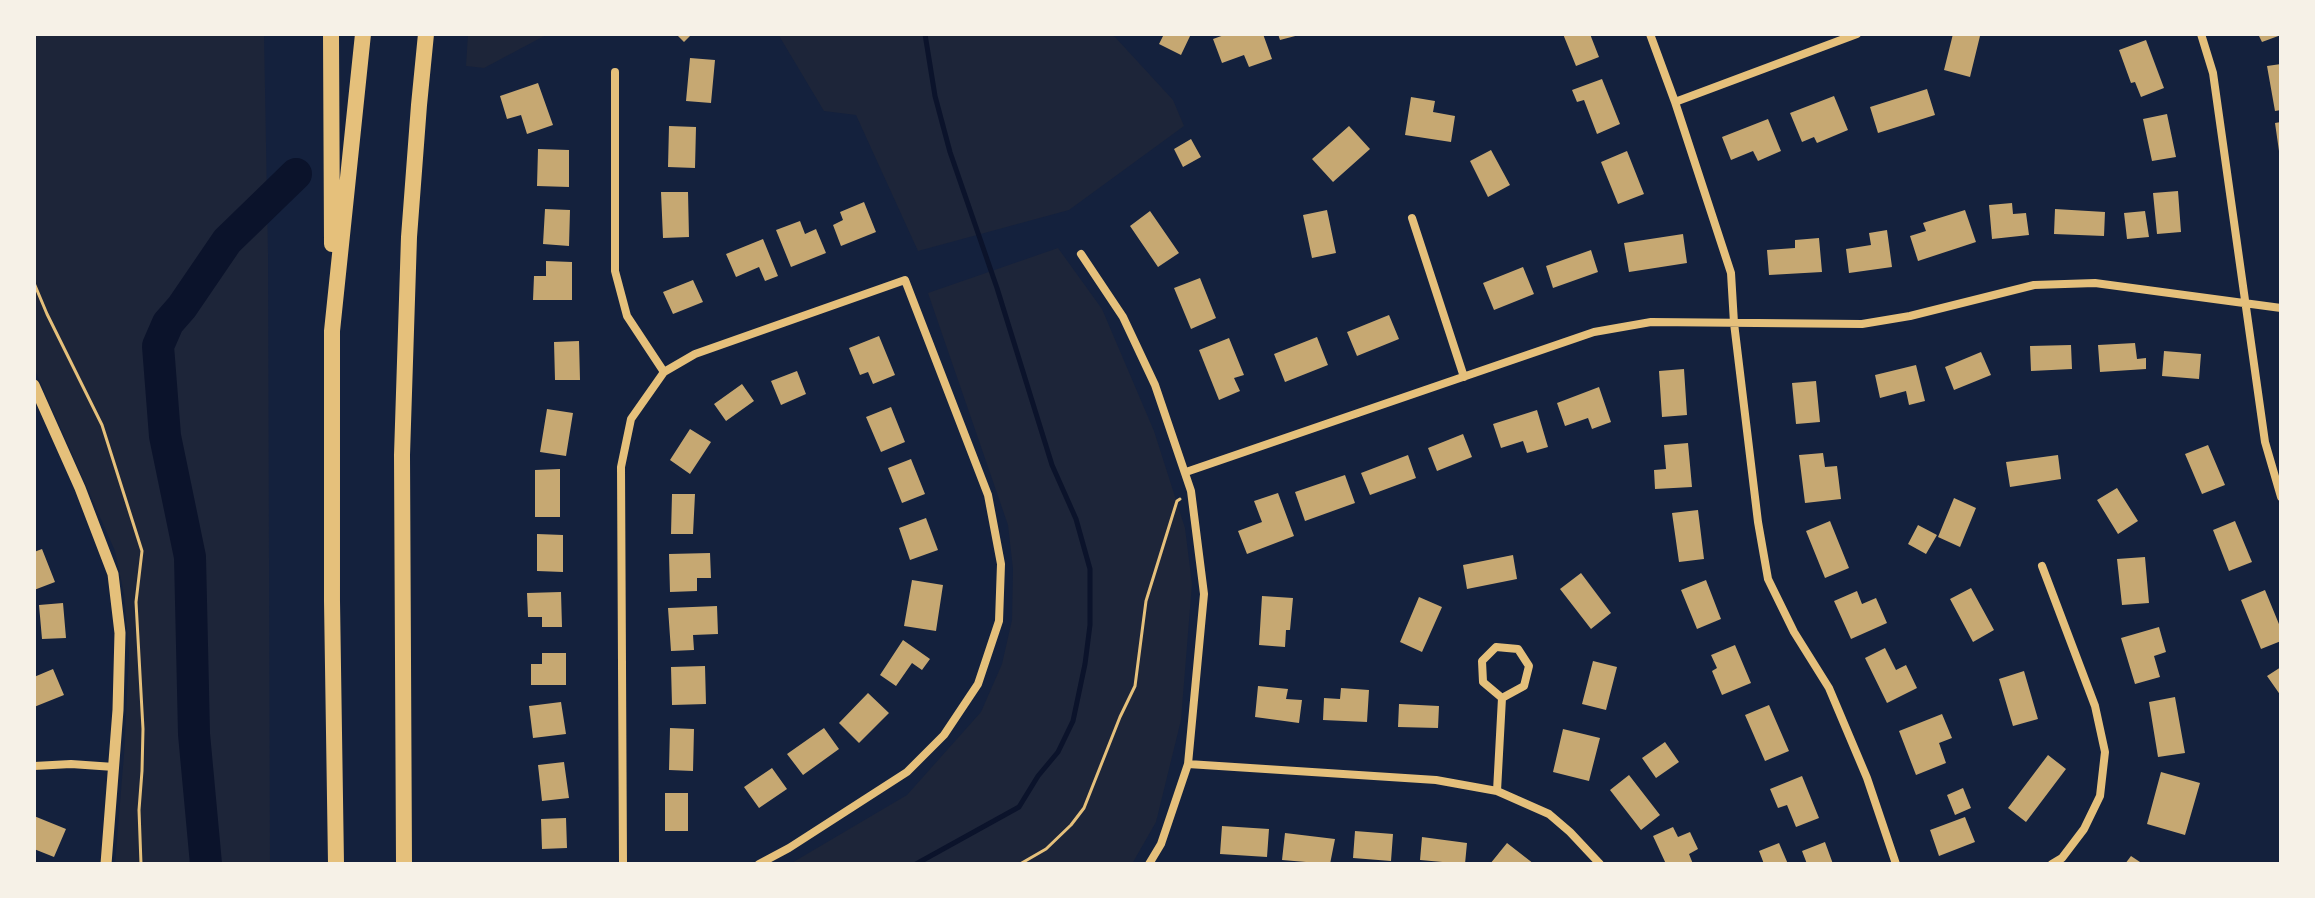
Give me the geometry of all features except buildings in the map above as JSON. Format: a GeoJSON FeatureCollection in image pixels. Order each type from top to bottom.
{"type":"FeatureCollection","features":[{"type":"Feature","properties":{"kind":"highway"},"geometry":{"type":"LineString","coordinates":[[331,34],[332,601],[336,864]]}},
{"type":"Feature","properties":{"kind":"highway"},"geometry":{"type":"LineString","coordinates":[[332,331],[363,34]]}},
{"type":"Feature","properties":{"kind":"highway"},"geometry":{"type":"LineString","coordinates":[[404,864],[402,439],[409,237],[426,34]]}},
{"type":"Feature","properties":{"kind":"street"},"geometry":{"type":"LineString","coordinates":[[1650,34],[1731,273],[1734,323],[1758,522],[1768,579],[1794,632],[1829,688],[1867,778],[1896,864]]}},
{"type":"Feature","properties":{"kind":"street"},"geometry":{"type":"LineString","coordinates":[[1675,102],[1857,34]]}},
{"type":"Feature","properties":{"kind":"street"},"geometry":{"type":"LineString","coordinates":[[2201,34],[2213,73],[2265,442],[2281,497]]}},
{"type":"Feature","properties":{"kind":"street"},"geometry":{"type":"LineString","coordinates":[[615,72],[615,271],[627,316],[664,372]]}},
{"type":"Feature","properties":{"kind":"street"},"geometry":{"type":"LineString","coordinates":[[1412,218],[1464,377]]}},
{"type":"Feature","properties":{"kind":"street"},"geometry":{"type":"LineString","coordinates":[[1081,254],[1123,317],[1155,385],[1191,491],[1204,594],[1188,764],[1161,844],[1149,864]]}},
{"type":"Feature","properties":{"kind":"street"},"geometry":{"type":"LineString","coordinates":[[623,864],[621,467],[631,419],[664,372],[695,354],[905,280],[988,495],[1001,564],[999,621],[978,684],[944,735],[907,772],[759,864]]}},
{"type":"Feature","properties":{"kind":"street"},"geometry":{"type":"LineString","coordinates":[[1186,472],[1594,332],[1651,322],[1862,324],[1910,316],[2034,285],[2095,283],[2281,308]]}},
{"type":"Feature","properties":{"kind":"street"},"geometry":{"type":"LineString","coordinates":[[34,385],[80,488],[113,574],[120,633],[118,710],[106,864]]}},
{"type":"Feature","properties":{"kind":"street"},"geometry":{"type":"LineString","coordinates":[[2042,566],[2095,706],[2105,752],[2100,796],[2084,829],[2062,858],[2052,864]]}},
{"type":"Feature","properties":{"kind":"street"},"geometry":{"type":"LineString","coordinates":[[1496,647],[1518,649],[1529,666],[1524,686],[1502,698],[1483,682],[1482,661],[1496,647]]}},
{"type":"Feature","properties":{"kind":"street"},"geometry":{"type":"LineString","coordinates":[[1497,791],[1502,698]]}},
{"type":"Feature","properties":{"kind":"street"},"geometry":{"type":"LineString","coordinates":[[34,766],[71,764],[114,767]]}},
{"type":"Feature","properties":{"kind":"street"},"geometry":{"type":"LineString","coordinates":[[1188,764],[1436,780],[1497,791],[1549,814],[1600,864]]}},
{"type":"Feature","properties":{"kind":"path"},"geometry":{"type":"LineString","coordinates":[[1020,864],[1046,849],[1084,808],[1135,686],[1146,601],[1177,501],[1191,491]]}},
{"type":"Feature","properties":{"kind":"shaded area"},"geometry":{"type":"Polygon","coordinates":[[[34,34],[264,34],[268,253],[270,864],[115,864],[129,654],[124,594],[115,551],[34,368],[34,34]]]}},
{"type":"Feature","properties":{"kind":"shaded area"},"geometry":{"type":"Polygon","coordinates":[[[468,34],[548,34],[484,68],[466,66],[468,34]]]}},
{"type":"Feature","properties":{"kind":"shaded area"},"geometry":{"type":"Polygon","coordinates":[[[778,34],[1109,34],[1173,100],[1184,126],[1069,210],[918,251],[856,115],[824,111],[778,34]]]}},
{"type":"Feature","properties":{"kind":"shaded area"},"geometry":{"type":"Polygon","coordinates":[[[1058,248],[1102,309],[1154,431],[1185,528],[1192,584],[1181,720],[1156,822],[1132,864],[790,864],[907,795],[981,712],[1002,664],[1012,620],[1013,569],[1008,525],[928,293],[1058,248]]]}},
{"type":"Feature","properties":{"kind":"waterway"},"geometry":{"type":"LineString","coordinates":[[916,864],[1019,807],[1038,776],[1058,752],[1073,721],[1090,625],[1090,569],[1076,519],[1052,465],[997,288],[950,152],[935,96],[925,34]]}},
{"type":"Feature","properties":{"kind":"waterway"},"geometry":{"type":"LineString","coordinates":[[206,864],[194,734],[190,557],[165,436],[158,346],[168,323],[227,241],[296,174]]}}]}
